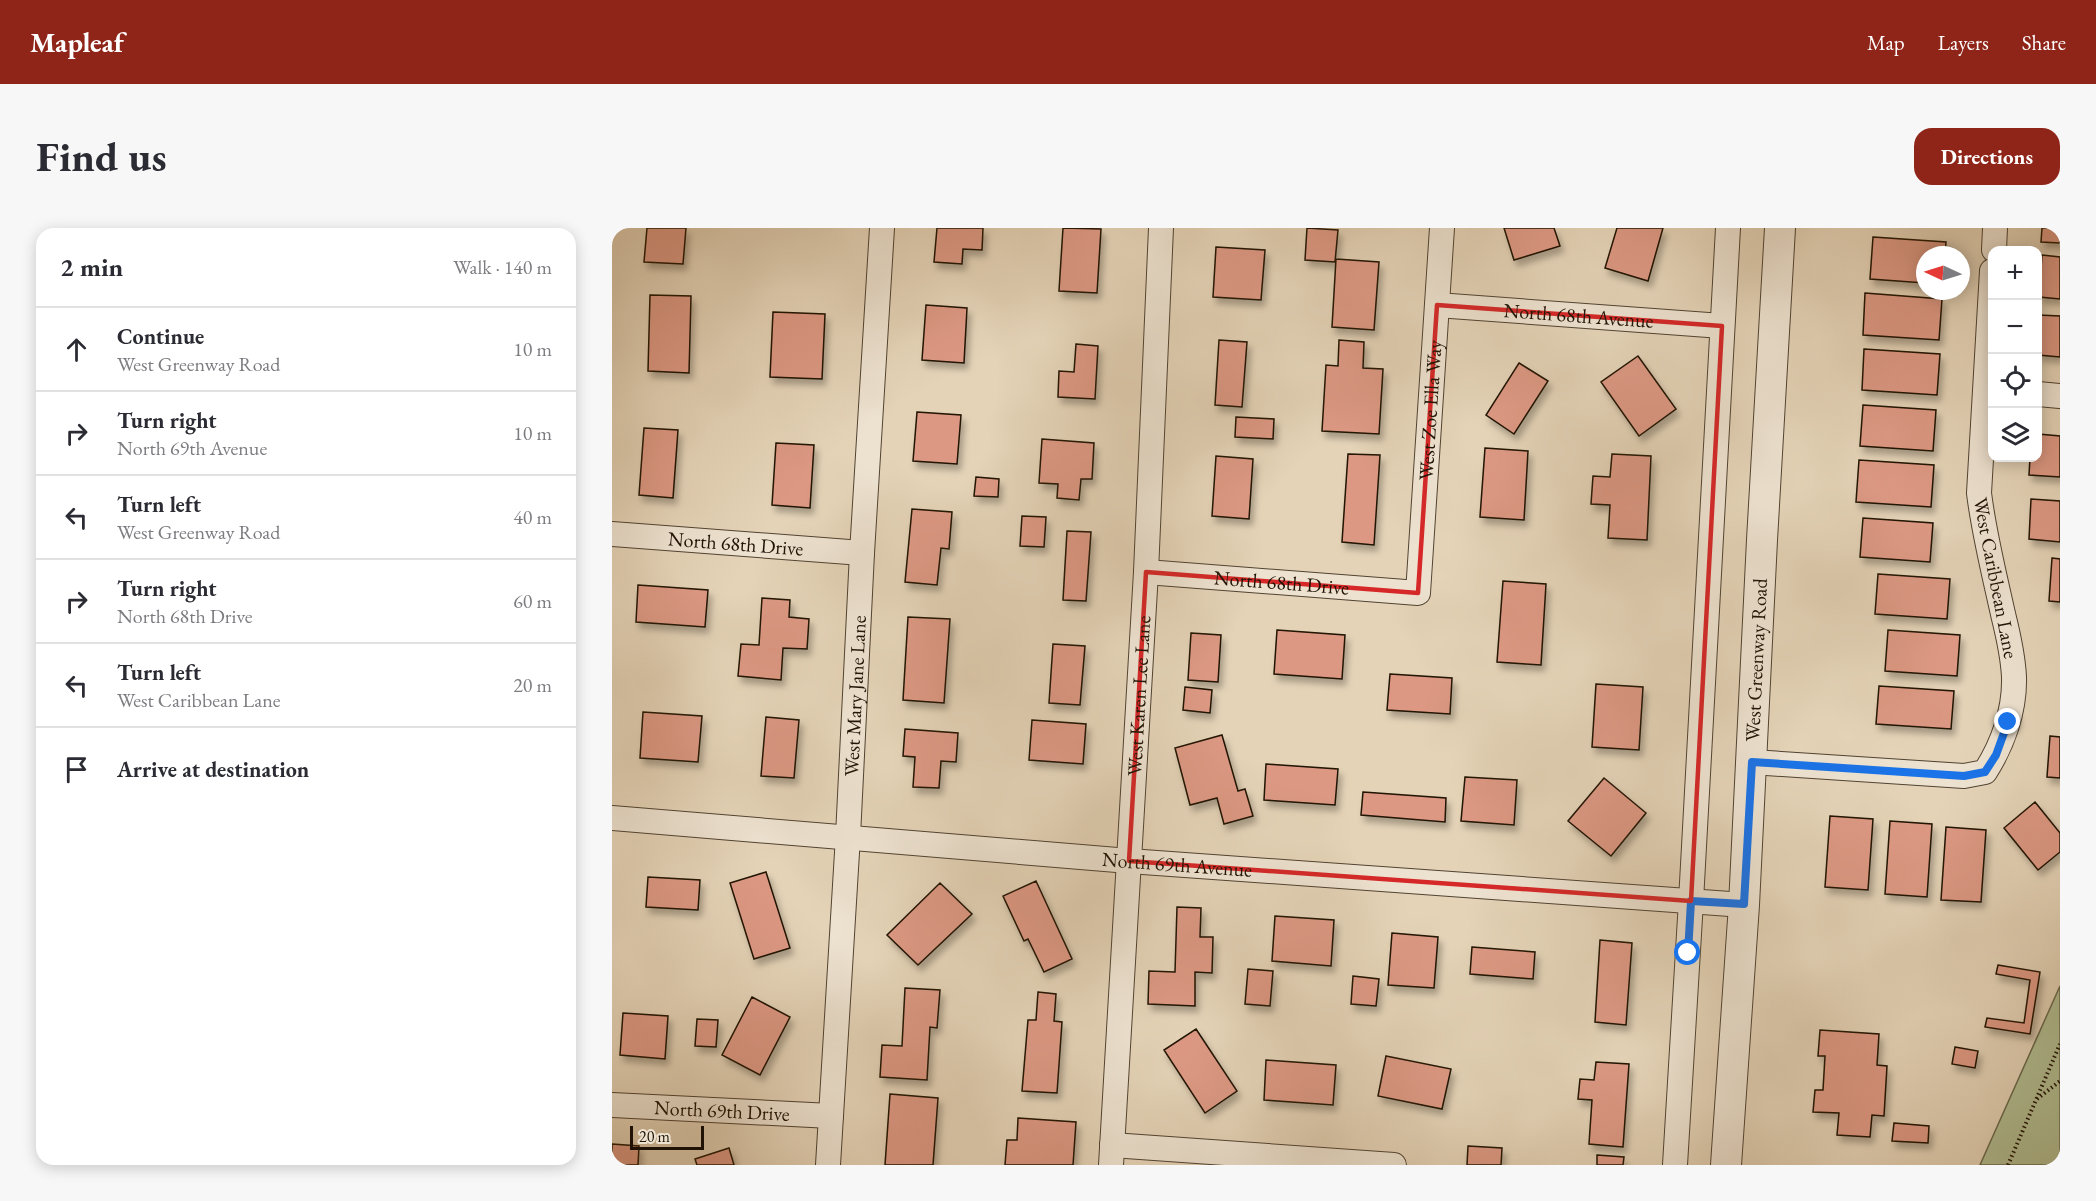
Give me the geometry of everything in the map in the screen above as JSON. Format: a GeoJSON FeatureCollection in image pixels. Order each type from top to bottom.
{"type":"FeatureCollection","features":[{"type":"Feature","properties":{"kind":"street","name":"West Mary Jane Lane"},"geometry":{"type":"LineString","coordinates":[[828,1165],[848,836],[861,553],[882,228]]}},
{"type":"Feature","properties":{"kind":"street","name":"West Karen Lee Lane"},"geometry":{"type":"LineString","coordinates":[[1111,1155],[1146,572],[1161,228]]}},
{"type":"Feature","properties":{"kind":"street","name":"West Zoe Ella Way"},"geometry":{"type":"LineString","coordinates":[[1418,593],[1442,228]]}},
{"type":"Feature","properties":{"kind":"street"},"geometry":{"type":"LineString","coordinates":[[1675,1165],[1728,228]]}},
{"type":"Feature","properties":{"kind":"street","name":"West Greenway Road"},"geometry":{"type":"LineString","coordinates":[[1726,1165],[1744,904],[1761,540],[1780,228]]}},
{"type":"Feature","properties":{"kind":"street"},"geometry":{"type":"LineString","coordinates":[[1994,246],[1995,228]]}},
{"type":"Feature","properties":{"kind":"street","name":"West Caribbean Lane"},"geometry":{"type":"LineString","coordinates":[[1990,354],[1991,300]]}},
{"type":"Feature","properties":{"kind":"street","name":"North 68th Avenue"},"geometry":{"type":"LineString","coordinates":[[1437,305],[1722,326]]}},
{"type":"Feature","properties":{"kind":"street"},"geometry":{"type":"LineString","coordinates":[[2042,394],[2060,396]]}},
{"type":"Feature","properties":{"kind":"street","name":"West Caribbean Lane"},"geometry":{"type":"LineString","coordinates":[[1752,762],[1964,776],[1985,772],[1996,755],[2008,722],[2014,677],[2007,629],[1983,526],[1979,493],[1988,401]]}},
{"type":"Feature","properties":{"kind":"street","name":"North 68th Drive"},"geometry":{"type":"LineString","coordinates":[[612,534],[861,553]]}},
{"type":"Feature","properties":{"kind":"street","name":"North 68th Drive"},"geometry":{"type":"LineString","coordinates":[[1146,572],[1418,593]]}},
{"type":"Feature","properties":{"kind":"street","name":"North 69th Avenue"},"geometry":{"type":"LineString","coordinates":[[612,818],[1129,861],[1744,904]]}},
{"type":"Feature","properties":{"kind":"street","name":"North 69th Drive"},"geometry":{"type":"LineString","coordinates":[[612,1105],[831,1116]]}},
{"type":"Feature","properties":{"kind":"street"},"geometry":{"type":"LineString","coordinates":[[1111,1155],[1394,1165]]}},
{"type":"Feature","properties":{"kind":"path"},"geometry":{"type":"LineString","coordinates":[[2008,1165],[2060,1044]]}},
{"type":"Feature","properties":{"kind":"path"},"geometry":{"type":"LineString","coordinates":[[2035,1100],[2060,1081]]}},
{"type":"Feature","properties":{"kind":"highlighted area"},"geometry":{"type":"Polygon","coordinates":[[[1437,305],[1722,326],[1691,901],[1129,861],[1146,572],[1418,593],[1437,305]]]}},
{"type":"Feature","properties":{"kind":"green space"},"geometry":{"type":"Polygon","coordinates":[[[2060,986],[2060,1165],[1980,1165],[1988,1147],[2060,986]]]}},
{"type":"Feature","properties":{"kind":"building"},"geometry":{"type":"Polygon","coordinates":[[[647,228],[686,228],[683,264],[644,262],[647,228]]]}},
{"type":"Feature","properties":{"kind":"building"},"geometry":{"type":"Polygon","coordinates":[[[937,228],[983,228],[982,250],[963,249],[962,264],[934,262],[937,228]]]}},
{"type":"Feature","properties":{"kind":"building"},"geometry":{"type":"Polygon","coordinates":[[[1063,228],[1101,229],[1097,293],[1059,291],[1063,228]]]}},
{"type":"Feature","properties":{"kind":"building"},"geometry":{"type":"Polygon","coordinates":[[[1307,228],[1338,230],[1335,262],[1305,260],[1307,228]]]}},
{"type":"Feature","properties":{"kind":"building"},"geometry":{"type":"Polygon","coordinates":[[[1504,228],[1554,228],[1560,246],[1514,260],[1504,228]]]}},
{"type":"Feature","properties":{"kind":"building"},"geometry":{"type":"Polygon","coordinates":[[[1617,228],[1663,228],[1648,281],[1605,268],[1617,228]]]}},
{"type":"Feature","properties":{"kind":"building"},"geometry":{"type":"Polygon","coordinates":[[[2042,228],[2060,228],[2060,243],[2041,242],[2042,228]]]}},
{"type":"Feature","properties":{"kind":"building"},"geometry":{"type":"Polygon","coordinates":[[[1873,237],[1946,242],[1946,246],[1916,246],[1916,282],[1870,279],[1873,237]]]}},
{"type":"Feature","properties":{"kind":"building"},"geometry":{"type":"Polygon","coordinates":[[[1216,247],[1265,250],[1261,300],[1213,297],[1216,247]]]}},
{"type":"Feature","properties":{"kind":"building"},"geometry":{"type":"Polygon","coordinates":[[[2042,255],[2060,257],[2060,299],[2042,297],[2042,255]]]}},
{"type":"Feature","properties":{"kind":"building"},"geometry":{"type":"Polygon","coordinates":[[[1336,259],[1379,262],[1374,330],[1332,327],[1336,259]]]}},
{"type":"Feature","properties":{"kind":"building"},"geometry":{"type":"Polygon","coordinates":[[[1865,293],[1916,297],[1916,300],[1942,300],[1939,340],[1863,335],[1865,293]]]}},
{"type":"Feature","properties":{"kind":"building"},"geometry":{"type":"Polygon","coordinates":[[[650,295],[691,296],[689,373],[648,371],[650,295]]]}},
{"type":"Feature","properties":{"kind":"building"},"geometry":{"type":"Polygon","coordinates":[[[926,305],[967,308],[964,363],[922,360],[926,305]]]}},
{"type":"Feature","properties":{"kind":"building"},"geometry":{"type":"Polygon","coordinates":[[[773,312],[825,314],[822,379],[770,377],[773,312]]]}},
{"type":"Feature","properties":{"kind":"building"},"geometry":{"type":"Polygon","coordinates":[[[2042,315],[2060,316],[2060,357],[2042,355],[2042,315]]]}},
{"type":"Feature","properties":{"kind":"building"},"geometry":{"type":"Polygon","coordinates":[[[1219,340],[1247,342],[1242,407],[1215,405],[1219,340]]]}},
{"type":"Feature","properties":{"kind":"building"},"geometry":{"type":"Polygon","coordinates":[[[1339,340],[1364,342],[1363,368],[1383,369],[1379,434],[1322,431],[1326,365],[1338,366],[1339,340]]]}},
{"type":"Feature","properties":{"kind":"building"},"geometry":{"type":"Polygon","coordinates":[[[1076,344],[1098,346],[1095,399],[1058,397],[1059,371],[1074,372],[1076,344]]]}},
{"type":"Feature","properties":{"kind":"building"},"geometry":{"type":"Polygon","coordinates":[[[1864,349],[1940,354],[1937,395],[1862,390],[1864,349]]]}},
{"type":"Feature","properties":{"kind":"building"},"geometry":{"type":"Polygon","coordinates":[[[1638,356],[1676,409],[1639,436],[1601,382],[1638,356]]]}},
{"type":"Feature","properties":{"kind":"building"},"geometry":{"type":"Polygon","coordinates":[[[1519,363],[1548,381],[1514,434],[1486,415],[1519,363]]]}},
{"type":"Feature","properties":{"kind":"building"},"geometry":{"type":"Polygon","coordinates":[[[1863,405],[1936,410],[1933,451],[1860,446],[1863,405]]]}},
{"type":"Feature","properties":{"kind":"building"},"geometry":{"type":"Polygon","coordinates":[[[917,412],[961,415],[957,464],[913,461],[917,412]]]}},
{"type":"Feature","properties":{"kind":"building"},"geometry":{"type":"Polygon","coordinates":[[[1236,417],[1274,419],[1273,439],[1235,437],[1236,417]]]}},
{"type":"Feature","properties":{"kind":"building"},"geometry":{"type":"Polygon","coordinates":[[[644,428],[678,430],[673,498],[639,495],[644,428]]]}},
{"type":"Feature","properties":{"kind":"building"},"geometry":{"type":"Polygon","coordinates":[[[2042,434],[2060,436],[2060,477],[2029,475],[2030,462],[2042,462],[2042,434]]]}},
{"type":"Feature","properties":{"kind":"building"},"geometry":{"type":"Polygon","coordinates":[[[1042,439],[1094,443],[1092,479],[1081,479],[1079,500],[1057,498],[1058,484],[1039,483],[1042,439]]]}},
{"type":"Feature","properties":{"kind":"building"},"geometry":{"type":"Polygon","coordinates":[[[776,443],[814,445],[810,508],[772,505],[776,443]]]}},
{"type":"Feature","properties":{"kind":"building"},"geometry":{"type":"Polygon","coordinates":[[[1485,448],[1528,451],[1524,520],[1480,517],[1485,448]]]}},
{"type":"Feature","properties":{"kind":"building"},"geometry":{"type":"Polygon","coordinates":[[[1348,454],[1380,455],[1374,545],[1342,542],[1348,454]]]}},
{"type":"Feature","properties":{"kind":"building"},"geometry":{"type":"Polygon","coordinates":[[[1612,454],[1651,456],[1647,540],[1608,538],[1610,505],[1591,504],[1593,476],[1610,477],[1612,454]]]}},
{"type":"Feature","properties":{"kind":"building"},"geometry":{"type":"Polygon","coordinates":[[[1216,456],[1253,459],[1249,519],[1212,516],[1216,456]]]}},
{"type":"Feature","properties":{"kind":"building"},"geometry":{"type":"Polygon","coordinates":[[[1859,460],[1934,465],[1931,507],[1856,502],[1859,460]]]}},
{"type":"Feature","properties":{"kind":"building"},"geometry":{"type":"Polygon","coordinates":[[[976,477],[999,479],[998,497],[974,496],[976,477]]]}},
{"type":"Feature","properties":{"kind":"building"},"geometry":{"type":"Polygon","coordinates":[[[2031,499],[2060,501],[2060,542],[2029,539],[2031,499]]]}},
{"type":"Feature","properties":{"kind":"building"},"geometry":{"type":"Polygon","coordinates":[[[912,509],[952,512],[949,549],[941,548],[937,585],[905,582],[912,509]]]}},
{"type":"Feature","properties":{"kind":"building"},"geometry":{"type":"Polygon","coordinates":[[[1022,516],[1046,517],[1044,547],[1020,546],[1022,516]]]}},
{"type":"Feature","properties":{"kind":"building"},"geometry":{"type":"Polygon","coordinates":[[[1863,518],[1933,523],[1930,562],[1860,557],[1863,518]]]}},
{"type":"Feature","properties":{"kind":"building"},"geometry":{"type":"Polygon","coordinates":[[[1067,531],[1091,532],[1086,601],[1063,600],[1067,531]]]}},
{"type":"Feature","properties":{"kind":"building"},"geometry":{"type":"Polygon","coordinates":[[[2052,558],[2060,559],[2060,602],[2049,601],[2052,558]]]}},
{"type":"Feature","properties":{"kind":"building"},"geometry":{"type":"Polygon","coordinates":[[[1878,574],[1950,579],[1947,619],[1875,614],[1878,574]]]}},
{"type":"Feature","properties":{"kind":"building"},"geometry":{"type":"Polygon","coordinates":[[[1503,581],[1546,584],[1541,665],[1497,662],[1503,581]]]}},
{"type":"Feature","properties":{"kind":"building"},"geometry":{"type":"Polygon","coordinates":[[[638,585],[708,590],[705,627],[636,622],[638,585]]]}},
{"type":"Feature","properties":{"kind":"building"},"geometry":{"type":"Polygon","coordinates":[[[762,598],[790,600],[789,617],[809,619],[807,649],[783,648],[781,680],[738,676],[741,644],[759,645],[762,598]]]}},
{"type":"Feature","properties":{"kind":"building"},"geometry":{"type":"Polygon","coordinates":[[[908,617],[950,619],[944,703],[903,700],[908,617]]]}},
{"type":"Feature","properties":{"kind":"building"},"geometry":{"type":"Polygon","coordinates":[[[1277,630],[1345,635],[1342,679],[1274,674],[1277,630]]]}},
{"type":"Feature","properties":{"kind":"building"},"geometry":{"type":"Polygon","coordinates":[[[1888,630],[1960,635],[1957,676],[1885,671],[1888,630]]]}},
{"type":"Feature","properties":{"kind":"building"},"geometry":{"type":"Polygon","coordinates":[[[1191,633],[1221,635],[1218,682],[1188,680],[1191,633]]]}},
{"type":"Feature","properties":{"kind":"building"},"geometry":{"type":"Polygon","coordinates":[[[1053,644],[1085,646],[1080,705],[1049,703],[1053,644]]]}},
{"type":"Feature","properties":{"kind":"building"},"geometry":{"type":"Polygon","coordinates":[[[1390,674],[1452,678],[1450,714],[1387,710],[1390,674]]]}},
{"type":"Feature","properties":{"kind":"building"},"geometry":{"type":"Polygon","coordinates":[[[1596,684],[1643,687],[1639,750],[1592,747],[1596,684]]]}},
{"type":"Feature","properties":{"kind":"building"},"geometry":{"type":"Polygon","coordinates":[[[1879,686],[1954,691],[1951,729],[1876,724],[1879,686]]]}},
{"type":"Feature","properties":{"kind":"building"},"geometry":{"type":"Polygon","coordinates":[[[1185,687],[1212,690],[1210,713],[1183,710],[1185,687]]]}},
{"type":"Feature","properties":{"kind":"building"},"geometry":{"type":"Polygon","coordinates":[[[643,712],[702,716],[698,762],[640,758],[643,712]]]}},
{"type":"Feature","properties":{"kind":"building"},"geometry":{"type":"Polygon","coordinates":[[[766,717],[799,720],[794,778],[761,776],[766,717]]]}},
{"type":"Feature","properties":{"kind":"building"},"geometry":{"type":"Polygon","coordinates":[[[1032,720],[1086,724],[1083,764],[1029,760],[1032,720]]]}},
{"type":"Feature","properties":{"kind":"building"},"geometry":{"type":"Polygon","coordinates":[[[905,729],[958,733],[956,762],[941,761],[939,788],[913,787],[915,757],[903,756],[905,729]]]}},
{"type":"Feature","properties":{"kind":"building"},"geometry":{"type":"Polygon","coordinates":[[[1222,735],[1238,791],[1245,789],[1253,816],[1224,824],[1217,798],[1190,805],[1175,748],[1222,735]]]}},
{"type":"Feature","properties":{"kind":"building"},"geometry":{"type":"Polygon","coordinates":[[[2050,736],[2060,737],[2060,778],[2047,777],[2050,736]]]}},
{"type":"Feature","properties":{"kind":"building"},"geometry":{"type":"Polygon","coordinates":[[[1266,764],[1338,769],[1335,805],[1264,800],[1266,764]]]}},
{"type":"Feature","properties":{"kind":"building"},"geometry":{"type":"Polygon","coordinates":[[[1465,777],[1517,780],[1514,825],[1461,821],[1465,777]]]}},
{"type":"Feature","properties":{"kind":"building"},"geometry":{"type":"Polygon","coordinates":[[[1604,778],[1646,813],[1611,856],[1568,821],[1604,778]]]}},
{"type":"Feature","properties":{"kind":"building"},"geometry":{"type":"Polygon","coordinates":[[[1363,792],[1446,798],[1445,822],[1361,815],[1363,792]]]}},
{"type":"Feature","properties":{"kind":"building"},"geometry":{"type":"Polygon","coordinates":[[[2035,802],[2060,833],[2060,852],[2038,870],[2004,828],[2035,802]]]}},
{"type":"Feature","properties":{"kind":"building"},"geometry":{"type":"Polygon","coordinates":[[[1830,816],[1873,819],[1868,890],[1825,887],[1830,816]]]}},
{"type":"Feature","properties":{"kind":"building"},"geometry":{"type":"Polygon","coordinates":[[[1890,821],[1932,824],[1927,897],[1885,894],[1890,821]]]}},
{"type":"Feature","properties":{"kind":"building"},"geometry":{"type":"Polygon","coordinates":[[[1946,827],[1986,830],[1981,902],[1941,900],[1946,827]]]}},
{"type":"Feature","properties":{"kind":"building"},"geometry":{"type":"Polygon","coordinates":[[[766,872],[790,948],[754,959],[730,883],[766,872]]]}},
{"type":"Feature","properties":{"kind":"building"},"geometry":{"type":"Polygon","coordinates":[[[648,877],[700,880],[698,910],[646,907],[648,877]]]}},
{"type":"Feature","properties":{"kind":"building"},"geometry":{"type":"Polygon","coordinates":[[[1036,881],[1072,959],[1044,972],[1028,939],[1024,941],[1003,896],[1036,881]]]}},
{"type":"Feature","properties":{"kind":"building"},"geometry":{"type":"Polygon","coordinates":[[[940,883],[972,914],[918,965],[887,935],[940,883]]]}},
{"type":"Feature","properties":{"kind":"building"},"geometry":{"type":"Polygon","coordinates":[[[1177,907],[1201,908],[1200,937],[1213,937],[1212,973],[1195,972],[1195,1006],[1148,1004],[1149,971],[1175,972],[1177,907]]]}},
{"type":"Feature","properties":{"kind":"building"},"geometry":{"type":"Polygon","coordinates":[[[1275,916],[1334,920],[1331,966],[1272,961],[1275,916]]]}},
{"type":"Feature","properties":{"kind":"building"},"geometry":{"type":"Polygon","coordinates":[[[1392,933],[1438,937],[1434,988],[1388,985],[1392,933]]]}},
{"type":"Feature","properties":{"kind":"building"},"geometry":{"type":"Polygon","coordinates":[[[1600,940],[1632,943],[1626,1025],[1595,1022],[1600,940]]]}},
{"type":"Feature","properties":{"kind":"building"},"geometry":{"type":"Polygon","coordinates":[[[1472,947],[1535,952],[1533,979],[1470,974],[1472,947]]]}},
{"type":"Feature","properties":{"kind":"building"},"geometry":{"type":"Polygon","coordinates":[[[1998,965],[2040,972],[2030,1034],[1985,1027],[1987,1018],[2024,1023],[2030,980],[1996,974],[1998,965]]]}},
{"type":"Feature","properties":{"kind":"building"},"geometry":{"type":"Polygon","coordinates":[[[1248,969],[1273,971],[1270,1006],[1245,1004],[1248,969]]]}},
{"type":"Feature","properties":{"kind":"building"},"geometry":{"type":"Polygon","coordinates":[[[1353,976],[1379,979],[1376,1006],[1351,1004],[1353,976]]]}},
{"type":"Feature","properties":{"kind":"building"},"geometry":{"type":"Polygon","coordinates":[[[905,988],[940,990],[937,1028],[930,1027],[927,1080],[880,1077],[882,1045],[902,1046],[905,988]]]}},
{"type":"Feature","properties":{"kind":"building"},"geometry":{"type":"Polygon","coordinates":[[[1038,992],[1056,994],[1054,1021],[1062,1022],[1057,1093],[1022,1091],[1028,1020],[1036,1020],[1038,992]]]}},
{"type":"Feature","properties":{"kind":"building"},"geometry":{"type":"Polygon","coordinates":[[[752,997],[790,1017],[760,1075],[722,1055],[752,997]]]}},
{"type":"Feature","properties":{"kind":"building"},"geometry":{"type":"Polygon","coordinates":[[[623,1013],[668,1016],[665,1059],[620,1055],[623,1013]]]}},
{"type":"Feature","properties":{"kind":"building"},"geometry":{"type":"Polygon","coordinates":[[[697,1019],[718,1020],[716,1047],[695,1046],[697,1019]]]}},
{"type":"Feature","properties":{"kind":"building"},"geometry":{"type":"Polygon","coordinates":[[[1196,1029],[1237,1091],[1205,1113],[1164,1050],[1196,1029]]]}},
{"type":"Feature","properties":{"kind":"building"},"geometry":{"type":"Polygon","coordinates":[[[1820,1030],[1879,1034],[1877,1065],[1887,1066],[1884,1116],[1872,1115],[1870,1137],[1837,1135],[1839,1113],[1813,1112],[1815,1090],[1823,1090],[1825,1056],[1818,1056],[1820,1030]]]}},
{"type":"Feature","properties":{"kind":"building"},"geometry":{"type":"Polygon","coordinates":[[[1955,1047],[1978,1051],[1975,1068],[1952,1064],[1955,1047]]]}},
{"type":"Feature","properties":{"kind":"building"},"geometry":{"type":"Polygon","coordinates":[[[1386,1056],[1451,1069],[1442,1109],[1378,1096],[1386,1056]]]}},
{"type":"Feature","properties":{"kind":"building"},"geometry":{"type":"Polygon","coordinates":[[[1266,1060],[1336,1065],[1333,1105],[1264,1100],[1266,1060]]]}},
{"type":"Feature","properties":{"kind":"building"},"geometry":{"type":"Polygon","coordinates":[[[1596,1062],[1629,1064],[1623,1147],[1589,1144],[1592,1100],[1578,1099],[1580,1079],[1594,1080],[1596,1062]]]}},
{"type":"Feature","properties":{"kind":"building"},"geometry":{"type":"Polygon","coordinates":[[[890,1094],[938,1098],[933,1165],[885,1165],[890,1094]]]}},
{"type":"Feature","properties":{"kind":"building"},"geometry":{"type":"Polygon","coordinates":[[[1018,1118],[1076,1122],[1073,1165],[1005,1165],[1007,1140],[1017,1140],[1018,1118]]]}},
{"type":"Feature","properties":{"kind":"building"},"geometry":{"type":"Polygon","coordinates":[[[1894,1123],[1929,1126],[1928,1143],[1892,1141],[1894,1123]]]}},
{"type":"Feature","properties":{"kind":"building"},"geometry":{"type":"Polygon","coordinates":[[[612,1144],[639,1146],[638,1165],[612,1165],[612,1144]]]}},
{"type":"Feature","properties":{"kind":"building"},"geometry":{"type":"Polygon","coordinates":[[[1468,1146],[1502,1148],[1501,1165],[1467,1165],[1468,1146]]]}},
{"type":"Feature","properties":{"kind":"building"},"geometry":{"type":"Polygon","coordinates":[[[729,1148],[734,1165],[697,1165],[695,1159],[729,1148]]]}},
{"type":"Feature","properties":{"kind":"building"},"geometry":{"type":"Polygon","coordinates":[[[1597,1155],[1624,1157],[1623,1165],[1597,1165],[1597,1155]]]}},
{"type":"Feature","properties":{"kind":"route"},"geometry":{"type":"LineString","coordinates":[[1688,953],[1691,901],[1744,904],[1752,762],[1964,776],[1985,772],[1996,755],[2008,722]]}}]}
